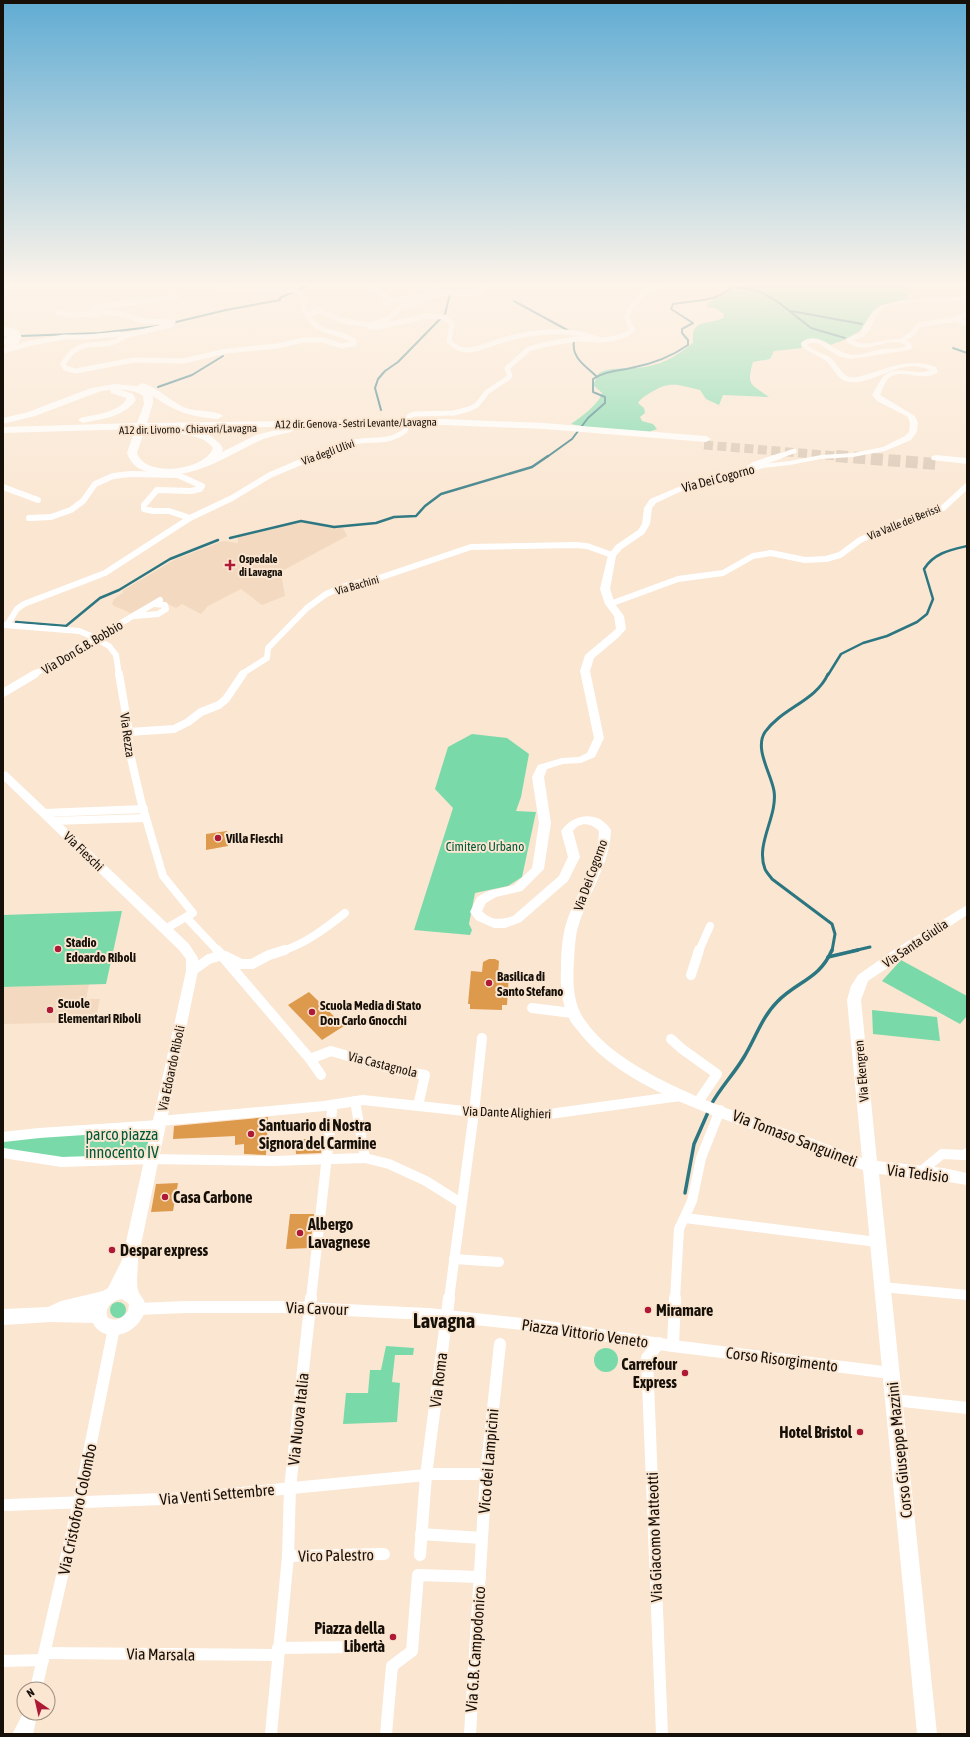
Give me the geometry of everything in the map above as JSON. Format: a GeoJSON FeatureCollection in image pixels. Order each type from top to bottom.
{"type":"FeatureCollection","features":[{"type":"Feature","properties":{"kind":"highway"},"geometry":{"type":"LineString","coordinates":[[56,404],[74,392],[87,387],[122,383],[148,388],[181,409],[212,416],[398,423],[417,422],[705,442]]}},
{"type":"Feature","properties":{"kind":"highway"},"geometry":{"type":"LineString","coordinates":[[5,429],[24,416],[95,389],[110,386],[130,388],[147,394],[149,398],[144,421],[132,453],[133,459],[138,465],[163,472],[176,472],[203,466],[242,445],[267,434],[293,430],[361,426]]}},
{"type":"Feature","properties":{"kind":"highway"},"geometry":{"type":"LineString","coordinates":[[5,429],[71,423],[89,419],[120,410],[128,406],[131,400],[130,396],[123,392],[111,391],[83,394]]}},
{"type":"Feature","properties":{"kind":"highway","name":"A12 dir. Genova - Sestri Levante/Lavagna"},"geometry":{"type":"LineString","coordinates":[[5,429],[179,425],[398,423]]}},
{"type":"Feature","properties":{"kind":"highway","name":"A12 dir. Livorno - Chiavari/Lavagna"},"geometry":{"type":"LineString","coordinates":[[5,429],[43,432],[361,426],[398,423]]}},
{"type":"Feature","properties":{"kind":"highway"},"geometry":{"type":"LineString","coordinates":[[64,431],[182,432],[206,437],[215,443],[218,448],[212,458],[200,465],[187,469],[163,472]]}},
{"type":"Feature","properties":{"kind":"highway"},"geometry":{"type":"LineString","coordinates":[[967,461],[936,461],[967,466]]}},
{"type":"Feature","properties":{"kind":"street"},"geometry":{"type":"LineString","coordinates":[[63,364],[65,368],[75,371],[116,364]]}},
{"type":"Feature","properties":{"kind":"street","name":"Via degli Ulivi"},"geometry":{"type":"LineString","coordinates":[[5,625],[17,609],[24,604],[105,573],[190,518],[232,498],[270,475],[291,465],[352,442],[396,438],[407,429],[409,416],[420,413],[451,412],[476,406],[485,393],[505,381],[510,376],[507,368],[512,364]]}},
{"type":"Feature","properties":{"kind":"street","name":"Via Dei Cogorno"},"geometry":{"type":"LineString","coordinates":[[683,1096],[624,1066],[590,1038],[572,1013],[568,994],[568,957],[572,926],[594,873],[604,844],[605,830],[602,826],[585,820],[578,821],[569,826],[567,830],[574,857],[564,878],[517,919],[505,924],[494,924],[480,917],[476,912],[481,900],[492,894],[518,888],[538,869],[545,823],[538,777],[542,767],[562,761],[581,760],[591,755],[599,738],[585,671],[589,657],[616,635],[621,629],[619,616],[610,604],[605,589],[612,555],[619,547],[641,532],[646,524],[648,508],[653,501],[695,482],[744,472],[762,466],[790,463],[821,457],[853,455],[885,449],[908,438],[913,432],[914,423],[911,416],[880,399],[876,395],[886,377],[889,375],[901,373],[925,375],[934,372],[933,368],[922,365],[911,365],[881,371],[866,378],[851,380],[842,376],[833,364]]}},
{"type":"Feature","properties":{"kind":"street"},"geometry":{"type":"LineString","coordinates":[[744,472],[754,465],[794,451]]}},
{"type":"Feature","properties":{"kind":"street"},"geometry":{"type":"LineString","coordinates":[[29,518],[52,518],[64,514],[72,510],[84,500],[92,486],[100,481],[114,476],[145,472],[180,475],[202,486],[200,489],[191,491],[157,490],[144,505],[144,508],[148,511],[169,510],[190,518]]}},
{"type":"Feature","properties":{"kind":"street","name":"Via Valle dei Berissi"},"geometry":{"type":"LineString","coordinates":[[610,604],[678,580],[723,573],[753,556],[771,553],[805,560],[826,559],[840,555],[860,540],[898,523],[924,516],[943,508],[967,486]]}},
{"type":"Feature","properties":{"kind":"street"},"geometry":{"type":"LineString","coordinates":[[3,487],[23,493],[38,500]]}},
{"type":"Feature","properties":{"kind":"street","name":"Via Bachini"},"geometry":{"type":"LineString","coordinates":[[128,732],[174,729],[188,722],[201,712],[219,705],[226,699],[245,672],[267,658],[268,648],[307,608],[326,594],[346,586],[421,566],[446,555],[471,547],[575,545],[587,546],[612,555]]}},
{"type":"Feature","properties":{"kind":"street","name":"Via Don G.B. Bobbio"},"geometry":{"type":"LineString","coordinates":[[3,693],[160,600]]}},
{"type":"Feature","properties":{"kind":"street"},"geometry":{"type":"LineString","coordinates":[[134,616],[158,614],[166,609],[165,605],[153,604]]}},
{"type":"Feature","properties":{"kind":"street","name":"Via Rezza"},"geometry":{"type":"LineString","coordinates":[[5,625],[79,631],[96,638],[109,646],[116,655],[128,732],[128,745],[146,818],[162,876],[193,913],[186,917]]}},
{"type":"Feature","properties":{"kind":"street","name":"Via Fieschi"},"geometry":{"type":"LineString","coordinates":[[3,774],[184,947],[192,958],[192,971]]}},
{"type":"Feature","properties":{"kind":"street"},"geometry":{"type":"LineString","coordinates":[[48,817],[144,809]]}},
{"type":"Feature","properties":{"kind":"street"},"geometry":{"type":"LineString","coordinates":[[48,817],[146,818]]}},
{"type":"Feature","properties":{"kind":"street","name":"Via Santa Giulia"},"geometry":{"type":"LineString","coordinates":[[864,978],[897,954],[966,912]]}},
{"type":"Feature","properties":{"kind":"street"},"geometry":{"type":"LineString","coordinates":[[192,971],[209,959],[222,955],[241,964],[252,964],[270,955],[291,948],[328,927],[345,913]]}},
{"type":"Feature","properties":{"kind":"street"},"geometry":{"type":"LineString","coordinates":[[165,929],[186,917],[222,955],[310,1059],[321,1075]]}},
{"type":"Feature","properties":{"kind":"street"},"geometry":{"type":"LineString","coordinates":[[691,975],[700,948],[710,926]]}},
{"type":"Feature","properties":{"kind":"street","name":"Via Edoardo Riboli"},"geometry":{"type":"LineString","coordinates":[[116,1295],[130,1259],[192,971]]}},
{"type":"Feature","properties":{"kind":"street","name":"Via Ekengren"},"geometry":{"type":"LineString","coordinates":[[864,978],[858,986],[854,1000],[869,1166]]}},
{"type":"Feature","properties":{"kind":"street"},"geometry":{"type":"LineString","coordinates":[[532,1008],[572,1013]]}},
{"type":"Feature","properties":{"kind":"street","name":"Via Roma"},"geometry":{"type":"LineString","coordinates":[[420,1554],[426,1474],[474,1112],[482,1038]]}},
{"type":"Feature","properties":{"kind":"street"},"geometry":{"type":"LineString","coordinates":[[671,1039],[682,1049],[717,1074],[709,1106],[701,1158],[692,1201],[679,1229],[673,1346]]}},
{"type":"Feature","properties":{"kind":"street","name":"Via Castagnola"},"geometry":{"type":"LineString","coordinates":[[310,1059],[331,1051],[396,1070],[425,1074],[418,1106]]}},
{"type":"Feature","properties":{"kind":"street","name":"Via Dante Alighieri"},"geometry":{"type":"LineString","coordinates":[[3,1137],[39,1132],[160,1123],[331,1105],[362,1100],[474,1112],[542,1115],[683,1096]]}},
{"type":"Feature","properties":{"kind":"street","name":"Via Tomaso Sanguineti"},"geometry":{"type":"LineString","coordinates":[[683,1096],[869,1166]]}},
{"type":"Feature","properties":{"kind":"street"},"geometry":{"type":"LineString","coordinates":[[355,1101],[365,1158]]}},
{"type":"Feature","properties":{"kind":"street","name":"Via Nuova Italia"},"geometry":{"type":"LineString","coordinates":[[271,1734],[288,1556],[290,1488],[327,1159],[332,1112],[331,1105]]}},
{"type":"Feature","properties":{"kind":"street"},"geometry":{"type":"LineString","coordinates":[[3,1153],[62,1162],[152,1158],[273,1161],[365,1158],[389,1164],[426,1181],[462,1203]]}},
{"type":"Feature","properties":{"kind":"street"},"geometry":{"type":"LineString","coordinates":[[919,1173],[942,1154],[967,1154]]}},
{"type":"Feature","properties":{"kind":"street","name":"Via Tedisio"},"geometry":{"type":"LineString","coordinates":[[869,1166],[919,1173],[966,1177]]}},
{"type":"Feature","properties":{"kind":"street","name":"Corso Giuseppe Mazzini"},"geometry":{"type":"LineString","coordinates":[[869,1166],[927,1734]]}},
{"type":"Feature","properties":{"kind":"street"},"geometry":{"type":"LineString","coordinates":[[685,1218],[877,1242]]}},
{"type":"Feature","properties":{"kind":"street"},"geometry":{"type":"LineString","coordinates":[[454,1259],[499,1262]]}},
{"type":"Feature","properties":{"kind":"street"},"geometry":{"type":"LineString","coordinates":[[882,1287],[967,1296]]}},
{"type":"Feature","properties":{"kind":"street"},"geometry":{"type":"LineString","coordinates":[[51,1314],[61,1308],[116,1295],[134,1297],[137,1302],[138,1309],[130,1322],[122,1326],[114,1328],[107,1327],[101,1323],[98,1316],[98,1309],[116,1295]]}},
{"type":"Feature","properties":{"kind":"street","name":"Via Cavour"},"geometry":{"type":"LineString","coordinates":[[138,1309],[311,1306],[446,1316],[495,1322]]}},
{"type":"Feature","properties":{"kind":"street"},"geometry":{"type":"LineString","coordinates":[[3,1317],[51,1314],[98,1316]]}},
{"type":"Feature","properties":{"kind":"street","name":"Piazza Vittorio Veneto"},"geometry":{"type":"LineString","coordinates":[[495,1322],[524,1324],[673,1346]]}},
{"type":"Feature","properties":{"kind":"street","name":"Via Cristoforo Colombo"},"geometry":{"type":"LineString","coordinates":[[38,1681],[79,1502],[114,1328]]}},
{"type":"Feature","properties":{"kind":"street","name":"Via Giacomo Matteotti"},"geometry":{"type":"LineString","coordinates":[[658,1343],[647,1358],[662,1734]]}},
{"type":"Feature","properties":{"kind":"street","name":"Vico dei Lampicini"},"geometry":{"type":"LineString","coordinates":[[480,1577],[486,1474],[500,1344]]}},
{"type":"Feature","properties":{"kind":"street","name":"Corso Risorgimento"},"geometry":{"type":"LineString","coordinates":[[673,1346],[891,1373]]}},
{"type":"Feature","properties":{"kind":"street"},"geometry":{"type":"LineString","coordinates":[[894,1400],[967,1408]]}},
{"type":"Feature","properties":{"kind":"street","name":"Via Venti Settembre"},"geometry":{"type":"LineString","coordinates":[[7,1505],[189,1498],[426,1474],[486,1474]]}},
{"type":"Feature","properties":{"kind":"street"},"geometry":{"type":"LineString","coordinates":[[421,1534],[482,1538]]}},
{"type":"Feature","properties":{"kind":"street","name":"Vico Palestro"},"geometry":{"type":"LineString","coordinates":[[288,1556],[384,1554]]}},
{"type":"Feature","properties":{"kind":"street","name":"Via G.B. Campodonico"},"geometry":{"type":"LineString","coordinates":[[386,1734],[392,1666],[412,1651],[418,1575],[480,1577],[470,1734]]}},
{"type":"Feature","properties":{"kind":"street","name":"Via Marsala"},"geometry":{"type":"LineString","coordinates":[[3,1661],[44,1656],[278,1651],[357,1647]]}},
{"type":"Feature","properties":{"kind":"street"},"geometry":{"type":"LineString","coordinates":[[19,1734],[26,1721]]}},
{"type":"Feature","properties":{"kind":"street"},"geometry":{"type":"LineString","coordinates":[[27,1734],[29,1721]]}},
{"type":"Feature","properties":{"kind":"street"},"geometry":{"type":"LineString","coordinates":[[32,1721],[33,1734]]}},
{"type":"Feature","properties":{"kind":"shaded area","name":"Ospedale di Lavagna"},"geometry":{"type":"Polygon","coordinates":[[[303,522],[329,528],[343,528],[347,536],[282,571],[281,573],[285,596],[262,605],[241,589],[208,606],[201,614],[182,604],[176,608],[158,599],[131,613],[112,604],[114,599],[124,592],[122,591],[176,559],[223,541],[238,543],[238,537],[303,522]]]}},
{"type":"Feature","properties":{"kind":"shaded area","name":"Scuole Elementari Riboli"},"geometry":{"type":"Polygon","coordinates":[[[89,984],[86,999],[100,999],[95,1022],[3,1024],[3,987],[89,984]]]}},
{"type":"Feature","properties":{"kind":"green space"},"geometry":{"type":"Polygon","coordinates":[[[752,364],[750,376],[752,384],[769,397],[723,395],[719,405],[706,399],[700,390],[680,385],[669,385],[663,386],[650,393],[642,398],[638,403],[644,408],[645,413],[640,417],[642,421],[653,424],[657,429],[649,432],[586,427],[571,424],[589,410],[600,397],[602,393],[593,385],[599,373],[613,369],[636,368],[652,365],[752,364]]]}},
{"type":"Feature","properties":{"kind":"green space","name":"Cimitero Urbano"},"geometry":{"type":"Polygon","coordinates":[[[472,734],[507,738],[529,754],[521,797],[516,811],[536,812],[522,877],[508,886],[475,893],[469,924],[472,930],[470,935],[414,930],[453,808],[435,789],[448,747],[472,734]]]}},
{"type":"Feature","properties":{"kind":"green space","name":"Stadio Edoardo Riboli"},"geometry":{"type":"Polygon","coordinates":[[[122,911],[106,984],[3,987],[3,915],[122,911]]]}},
{"type":"Feature","properties":{"kind":"green space"},"geometry":{"type":"Polygon","coordinates":[[[901,960],[967,996],[967,1016],[960,1024],[882,981],[901,960]]]}},
{"type":"Feature","properties":{"kind":"green space"},"geometry":{"type":"Polygon","coordinates":[[[872,1010],[937,1017],[940,1041],[873,1034],[872,1010]]]}},
{"type":"Feature","properties":{"kind":"green space","name":"parco piazza innocento IV"},"geometry":{"type":"Polygon","coordinates":[[[156,1127],[150,1155],[63,1160],[3,1151],[3,1139],[156,1127]]]}},
{"type":"Feature","properties":{"kind":"green space"},"geometry":{"type":"Polygon","coordinates":[[[115,1302],[121,1302],[126,1307],[124,1316],[121,1318],[115,1318],[110,1313],[110,1307],[115,1302]]]}},
{"type":"Feature","properties":{"kind":"green space"},"geometry":{"type":"Polygon","coordinates":[[[386,1346],[414,1348],[413,1355],[395,1355],[392,1382],[400,1383],[397,1422],[343,1424],[346,1393],[368,1393],[370,1370],[381,1370],[386,1346]]]}},
{"type":"Feature","properties":{"kind":"green space"},"geometry":{"type":"Polygon","coordinates":[[[606,1348],[615,1351],[618,1360],[615,1369],[606,1372],[597,1369],[594,1360],[597,1351],[606,1348]]]}},
{"type":"Feature","properties":{"kind":"building","name":"Villa Fieschi"},"geometry":{"type":"Polygon","coordinates":[[[227,831],[228,846],[206,850],[206,834],[227,831]]]}},
{"type":"Feature","properties":{"kind":"building","name":"Basilica di Santo Stefano"},"geometry":{"type":"Polygon","coordinates":[[[489,959],[499,961],[498,974],[509,974],[507,1005],[502,1005],[502,1010],[470,1009],[470,1004],[468,1004],[471,971],[482,972],[483,962],[489,959]]]}},
{"type":"Feature","properties":{"kind":"building","name":"Scuola Media di Stato Don Carlo Gnocchi"},"geometry":{"type":"Polygon","coordinates":[[[309,992],[344,1026],[322,1040],[288,1005],[309,992]]]}},
{"type":"Feature","properties":{"kind":"building"},"geometry":{"type":"Polygon","coordinates":[[[268,1117],[266,1155],[244,1154],[244,1144],[235,1145],[235,1136],[173,1139],[174,1126],[268,1117]]]}},
{"type":"Feature","properties":{"kind":"building"},"geometry":{"type":"Polygon","coordinates":[[[295,1139],[323,1139],[321,1153],[296,1154],[295,1139]]]}},
{"type":"Feature","properties":{"kind":"building","name":"Casa Carbone"},"geometry":{"type":"Polygon","coordinates":[[[178,1183],[173,1211],[151,1212],[156,1184],[178,1183]]]}},
{"type":"Feature","properties":{"kind":"building","name":"Albergo Lavagnese"},"geometry":{"type":"Polygon","coordinates":[[[290,1214],[314,1214],[310,1248],[286,1249],[290,1214]]]}},
{"type":"Feature","properties":{"kind":"waterway"},"geometry":{"type":"LineString","coordinates":[[158,387],[192,375],[210,364]]}},
{"type":"Feature","properties":{"kind":"waterway"},"geometry":{"type":"LineString","coordinates":[[381,410],[375,388],[378,379],[385,371],[395,364]]}},
{"type":"Feature","properties":{"kind":"waterway"},"geometry":{"type":"LineString","coordinates":[[583,364],[596,376]]}},
{"type":"Feature","properties":{"kind":"waterway"},"geometry":{"type":"LineString","coordinates":[[547,457],[572,439],[588,418],[605,403],[605,397],[593,392],[593,379],[607,373],[646,364]]}},
{"type":"Feature","properties":{"kind":"waterway"},"geometry":{"type":"LineString","coordinates":[[230,538],[301,521],[334,527],[376,523],[394,517],[416,516],[425,506],[441,494],[532,467],[548,456]]}},
{"type":"Feature","properties":{"kind":"waterway"},"geometry":{"type":"LineString","coordinates":[[16,622],[66,626],[100,598],[119,590],[170,559],[218,540]]}},
{"type":"Feature","properties":{"kind":"waterway"},"geometry":{"type":"LineString","coordinates":[[828,675],[841,654],[863,643],[887,636],[917,622],[927,614],[933,599],[924,569],[933,559],[943,553],[967,546]]}},
{"type":"Feature","properties":{"kind":"waterway"},"geometry":{"type":"LineString","coordinates":[[828,674],[823,683],[815,691],[772,724],[765,732],[761,746],[764,761],[774,791],[773,810],[763,850],[763,859],[766,870],[772,879],[832,924],[835,934],[832,951]]}},
{"type":"Feature","properties":{"kind":"waterway"},"geometry":{"type":"LineString","coordinates":[[853,951],[870,947]]}},
{"type":"Feature","properties":{"kind":"waterway"},"geometry":{"type":"LineString","coordinates":[[829,957],[832,950]]}},
{"type":"Feature","properties":{"kind":"waterway"},"geometry":{"type":"LineString","coordinates":[[829,957],[858,950]]}},
{"type":"Feature","properties":{"kind":"waterway"},"geometry":{"type":"LineString","coordinates":[[711,1105],[744,1057],[767,1014],[785,995],[821,968],[829,957]]}},
{"type":"Feature","properties":{"kind":"waterway"},"geometry":{"type":"LineString","coordinates":[[685,1193],[694,1144],[709,1110]]}},
{"type":"Feature","properties":{"kind":"tunnel"},"geometry":{"type":"LineString","coordinates":[[704,445],[849,457]]}},
{"type":"Feature","properties":{"kind":"tunnel"},"geometry":{"type":"LineString","coordinates":[[836,456],[937,464]]}},
{"type":"Feature","properties":{"kind":"place","name":"Ospedale di Lavagna"},"geometry":{"type":"Point","coordinates":[230,565]}},
{"type":"Feature","properties":{"kind":"place","name":"Villa Fieschi"},"geometry":{"type":"Point","coordinates":[218,838]}},
{"type":"Feature","properties":{"kind":"place","name":"Stadio Edoardo Riboli"},"geometry":{"type":"Point","coordinates":[58,949]}},
{"type":"Feature","properties":{"kind":"place","name":"Basilica di Santo Stefano"},"geometry":{"type":"Point","coordinates":[489,983]}},
{"type":"Feature","properties":{"kind":"place","name":"Scuole Elementari Riboli"},"geometry":{"type":"Point","coordinates":[50,1010]}},
{"type":"Feature","properties":{"kind":"place","name":"Scuola Media di Stato Don Carlo Gnocchi"},"geometry":{"type":"Point","coordinates":[312,1012]}},
{"type":"Feature","properties":{"kind":"place","name":"Santuario di Nostra Signora del Carmine"},"geometry":{"type":"Point","coordinates":[251,1134]}},
{"type":"Feature","properties":{"kind":"place","name":"Casa Carbone"},"geometry":{"type":"Point","coordinates":[165,1197]}},
{"type":"Feature","properties":{"kind":"place","name":"Albergo Lavagnese"},"geometry":{"type":"Point","coordinates":[300,1233]}},
{"type":"Feature","properties":{"kind":"place","name":"Despar express"},"geometry":{"type":"Point","coordinates":[112,1250]}},
{"type":"Feature","properties":{"kind":"place","name":"Miramare"},"geometry":{"type":"Point","coordinates":[648,1310]}},
{"type":"Feature","properties":{"kind":"place","name":"Carrefour Express"},"geometry":{"type":"Point","coordinates":[685,1373]}},
{"type":"Feature","properties":{"kind":"place","name":"Hotel Bristol"},"geometry":{"type":"Point","coordinates":[860,1432]}},
{"type":"Feature","properties":{"kind":"place","name":"Piazza della Libertà"},"geometry":{"type":"Point","coordinates":[393,1637]}},
{"type":"Feature","properties":{"kind":"district","name":"Lavagna"},"geometry":{"type":"Point","coordinates":[444,1321]}}]}
